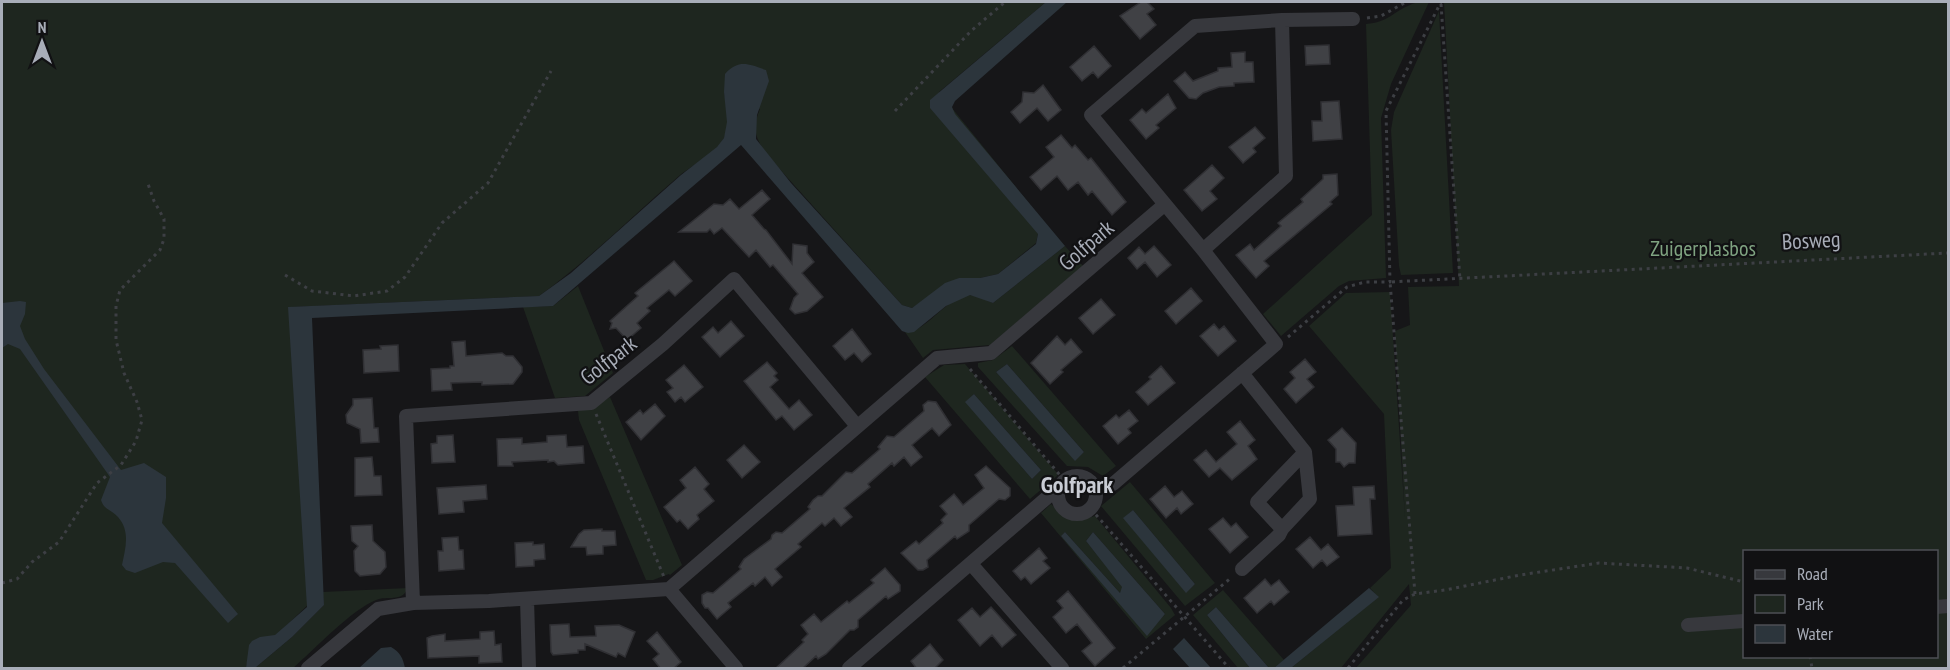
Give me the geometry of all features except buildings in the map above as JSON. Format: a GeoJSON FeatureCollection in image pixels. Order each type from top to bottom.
{"type":"FeatureCollection","features":[{"type":"Feature","properties":{"kind":"street"},"geometry":{"type":"LineString","coordinates":[[1096,489],[1113,484],[1276,344],[1203,250],[1091,115],[1196,26],[1282,20],[1353,19]]}},
{"type":"Feature","properties":{"kind":"street"},"geometry":{"type":"LineString","coordinates":[[1203,250],[1286,176],[1282,20]]}},
{"type":"Feature","properties":{"kind":"street","name":"Golfpark"},"geometry":{"type":"LineString","coordinates":[[669,589],[937,358],[991,352],[1164,205]]}},
{"type":"Feature","properties":{"kind":"street","name":"Golfpark"},"geometry":{"type":"LineString","coordinates":[[413,603],[406,416],[591,403],[663,344],[734,279],[857,426]]}},
{"type":"Feature","properties":{"kind":"street"},"geometry":{"type":"LineString","coordinates":[[1242,374],[1305,452],[1310,499],[1279,535],[1242,569]]}},
{"type":"Feature","properties":{"kind":"street"},"geometry":{"type":"LineString","coordinates":[[1282,529],[1257,502],[1305,452]]}},
{"type":"Feature","properties":{"kind":"street"},"geometry":{"type":"LineString","coordinates":[[1076,475],[1089,479],[1096,489],[1095,503],[1091,509],[1081,514],[1070,513],[1061,506],[1058,495],[1059,487],[1064,480],[1076,475]]}},
{"type":"Feature","properties":{"kind":"street"},"geometry":{"type":"LineString","coordinates":[[849,669],[972,565],[1050,495],[1058,495]]}},
{"type":"Feature","properties":{"kind":"street"},"geometry":{"type":"LineString","coordinates":[[972,565],[1062,669]]}},
{"type":"Feature","properties":{"kind":"street"},"geometry":{"type":"LineString","coordinates":[[308,669],[378,609],[413,603],[527,599],[669,589],[736,669]]}},
{"type":"Feature","properties":{"kind":"street"},"geometry":{"type":"LineString","coordinates":[[527,599],[529,669]]}},
{"type":"Feature","properties":{"kind":"street"},"geometry":{"type":"LineString","coordinates":[[1688,625],[1743,621]]}},
{"type":"Feature","properties":{"kind":"path"},"geometry":{"type":"LineString","coordinates":[[895,111],[971,31],[1005,2]]}},
{"type":"Feature","properties":{"kind":"path"},"geometry":{"type":"LineString","coordinates":[[1353,19],[1381,16],[1406,2]]}},
{"type":"Feature","properties":{"kind":"path"},"geometry":{"type":"LineString","coordinates":[[1276,344],[1347,287],[1365,282],[1460,280],[1441,2]]}},
{"type":"Feature","properties":{"kind":"path"},"geometry":{"type":"LineString","coordinates":[[1415,594],[1390,282],[1386,111],[1441,2]]}},
{"type":"Feature","properties":{"kind":"path"},"geometry":{"type":"LineString","coordinates":[[285,274],[312,291],[354,296],[387,291],[405,277],[441,223],[488,183],[551,71]]}},
{"type":"Feature","properties":{"kind":"path"},"geometry":{"type":"LineString","coordinates":[[2,583],[17,579],[32,562],[59,542],[97,483],[121,465],[136,441],[142,420],[124,373],[116,340],[116,306],[120,290],[159,250],[164,240],[164,219],[147,181]]}},
{"type":"Feature","properties":{"kind":"path","name":"Bosweg"},"geometry":{"type":"LineString","coordinates":[[1460,280],[1948,253]]}},
{"type":"Feature","properties":{"kind":"path"},"geometry":{"type":"LineString","coordinates":[[959,357],[1064,480]]}},
{"type":"Feature","properties":{"kind":"path"},"geometry":{"type":"LineString","coordinates":[[591,403],[669,589]]}},
{"type":"Feature","properties":{"kind":"path"},"geometry":{"type":"LineString","coordinates":[[1091,509],[1230,669]]}},
{"type":"Feature","properties":{"kind":"path"},"geometry":{"type":"LineString","coordinates":[[1348,669],[1403,600],[1415,594],[1599,563],[1687,568],[1743,582]]}},
{"type":"Feature","properties":{"kind":"path"},"geometry":{"type":"LineString","coordinates":[[1123,669],[1242,569]]}},
{"type":"Feature","properties":{"kind":"green space"},"geometry":{"type":"Polygon","coordinates":[[[2,2],[1046,2],[939,92],[1048,227],[1038,234],[1036,243],[998,274],[980,278],[959,278],[912,308],[902,305],[768,156],[760,144],[755,129],[760,109],[724,92],[727,127],[721,143],[679,176],[593,253],[539,296],[292,307],[310,603],[247,663],[246,668],[2,668],[2,2]]]}},
{"type":"Feature","properties":{"kind":"green space"},"geometry":{"type":"Polygon","coordinates":[[[1429,2],[1391,84],[1381,118],[1386,278],[1349,281],[1339,286],[1281,336],[1263,314],[1372,215],[1366,24],[1385,19],[1412,4],[1429,2]]]}},
{"type":"Feature","properties":{"kind":"green space","name":"Zuigerplasbos"},"geometry":{"type":"Polygon","coordinates":[[[1444,2],[1948,2],[1948,668],[1356,668],[1411,605],[1409,584],[1341,668],[1291,668],[1378,597],[1370,588],[1391,568],[1384,414],[1309,326],[1346,293],[1390,292],[1405,517],[1395,331],[1410,325],[1408,287],[1459,286],[1444,2]]]}},
{"type":"Feature","properties":{"kind":"green space"},"geometry":{"type":"Polygon","coordinates":[[[1439,11],[1453,273],[1401,275],[1391,130],[1394,112],[1439,11]]]}},
{"type":"Feature","properties":{"kind":"green space"},"geometry":{"type":"Polygon","coordinates":[[[1065,246],[1083,266],[990,345],[933,350],[923,358],[905,332],[920,327],[962,296],[973,295],[993,303],[1065,246]]]}},
{"type":"Feature","properties":{"kind":"green space"},"geometry":{"type":"Polygon","coordinates":[[[578,286],[613,373],[585,396],[555,398],[523,307],[553,306],[578,286]]]}},
{"type":"Feature","properties":{"kind":"green space"},"geometry":{"type":"Polygon","coordinates":[[[1012,346],[1116,466],[1103,476],[1088,467],[1067,466],[978,367],[978,363],[993,360],[1012,346]],[[1007,364],[996,372],[1075,460],[1084,452],[1007,364]]]}},
{"type":"Feature","properties":{"kind":"green space"},"geometry":{"type":"Polygon","coordinates":[[[965,364],[1057,473],[1057,476],[1030,499],[925,377],[944,365],[965,364]],[[974,394],[966,402],[1032,479],[1041,470],[974,394]]]}},
{"type":"Feature","properties":{"kind":"green space"},"geometry":{"type":"Polygon","coordinates":[[[610,397],[682,565],[670,575],[653,580],[646,580],[579,420],[578,411],[599,404],[610,397]]]}},
{"type":"Feature","properties":{"kind":"green space"},"geometry":{"type":"Polygon","coordinates":[[[1130,482],[1215,583],[1185,606],[1101,506],[1130,482]],[[1133,510],[1124,518],[1186,592],[1195,584],[1133,510]]]}},
{"type":"Feature","properties":{"kind":"green space"},"geometry":{"type":"Polygon","coordinates":[[[1051,504],[1071,519],[1095,516],[1175,615],[1146,639],[1041,513],[1051,504]],[[1065,532],[1061,536],[1147,635],[1165,614],[1093,532],[1086,541],[1123,587],[1120,593],[1065,532]]]}},
{"type":"Feature","properties":{"kind":"green space"},"geometry":{"type":"Polygon","coordinates":[[[408,588],[402,596],[376,600],[355,612],[293,668],[255,668],[292,637],[324,605],[323,592],[408,588]]]}},
{"type":"Feature","properties":{"kind":"green space"},"geometry":{"type":"Polygon","coordinates":[[[1223,590],[1284,660],[1274,668],[1269,668],[1216,607],[1207,615],[1250,668],[1238,668],[1193,615],[1223,590]]]}},
{"type":"Feature","properties":{"kind":"water"},"geometry":{"type":"Polygon","coordinates":[[[1046,2],[1067,2],[955,101],[952,107],[955,114],[1065,246],[993,303],[970,295],[946,306],[914,332],[902,331],[741,145],[553,306],[312,318],[324,605],[292,637],[255,668],[246,668],[249,645],[252,641],[260,637],[275,635],[307,607],[288,307],[539,296],[571,273],[681,175],[717,147],[724,138],[727,122],[725,74],[735,66],[744,64],[766,70],[769,81],[757,115],[756,139],[791,183],[902,305],[912,308],[945,283],[959,278],[980,278],[998,274],[1036,244],[1038,234],[930,108],[930,100],[1046,2]]]}},
{"type":"Feature","properties":{"kind":"water"},"geometry":{"type":"Polygon","coordinates":[[[26,302],[25,314],[20,326],[25,339],[44,369],[121,470],[144,463],[166,477],[166,498],[162,523],[238,614],[228,623],[175,563],[163,562],[135,573],[126,570],[122,565],[126,541],[125,529],[118,517],[106,508],[101,500],[110,477],[20,349],[8,344],[2,348],[2,303],[26,302]]]}},
{"type":"Feature","properties":{"kind":"water"},"geometry":{"type":"Polygon","coordinates":[[[1007,364],[1084,452],[1075,461],[996,372],[1007,364]]]}},
{"type":"Feature","properties":{"kind":"water"},"geometry":{"type":"Polygon","coordinates":[[[974,394],[1041,470],[1032,479],[965,402],[974,394]]]}},
{"type":"Feature","properties":{"kind":"water"},"geometry":{"type":"Polygon","coordinates":[[[1133,510],[1195,584],[1186,593],[1123,518],[1133,510]]]}},
{"type":"Feature","properties":{"kind":"water"},"geometry":{"type":"Polygon","coordinates":[[[1065,532],[1120,593],[1122,587],[1086,541],[1093,532],[1165,614],[1147,636],[1061,536],[1065,532]]]}},
{"type":"Feature","properties":{"kind":"water"},"geometry":{"type":"Polygon","coordinates":[[[1369,588],[1379,597],[1291,668],[1274,668],[1369,588]]]}},
{"type":"Feature","properties":{"kind":"water"},"geometry":{"type":"Polygon","coordinates":[[[1216,607],[1269,668],[1250,668],[1207,615],[1216,607]]]}},
{"type":"Feature","properties":{"kind":"water"},"geometry":{"type":"Polygon","coordinates":[[[1184,638],[1211,668],[1190,668],[1173,649],[1184,638]]]}},
{"type":"Feature","properties":{"kind":"water"},"geometry":{"type":"Polygon","coordinates":[[[391,647],[401,656],[405,668],[359,668],[381,648],[391,647]]]}},
{"type":"Feature","properties":{"kind":"district","name":"Golfpark"},"geometry":{"type":"Point","coordinates":[1077,485]}}]}
